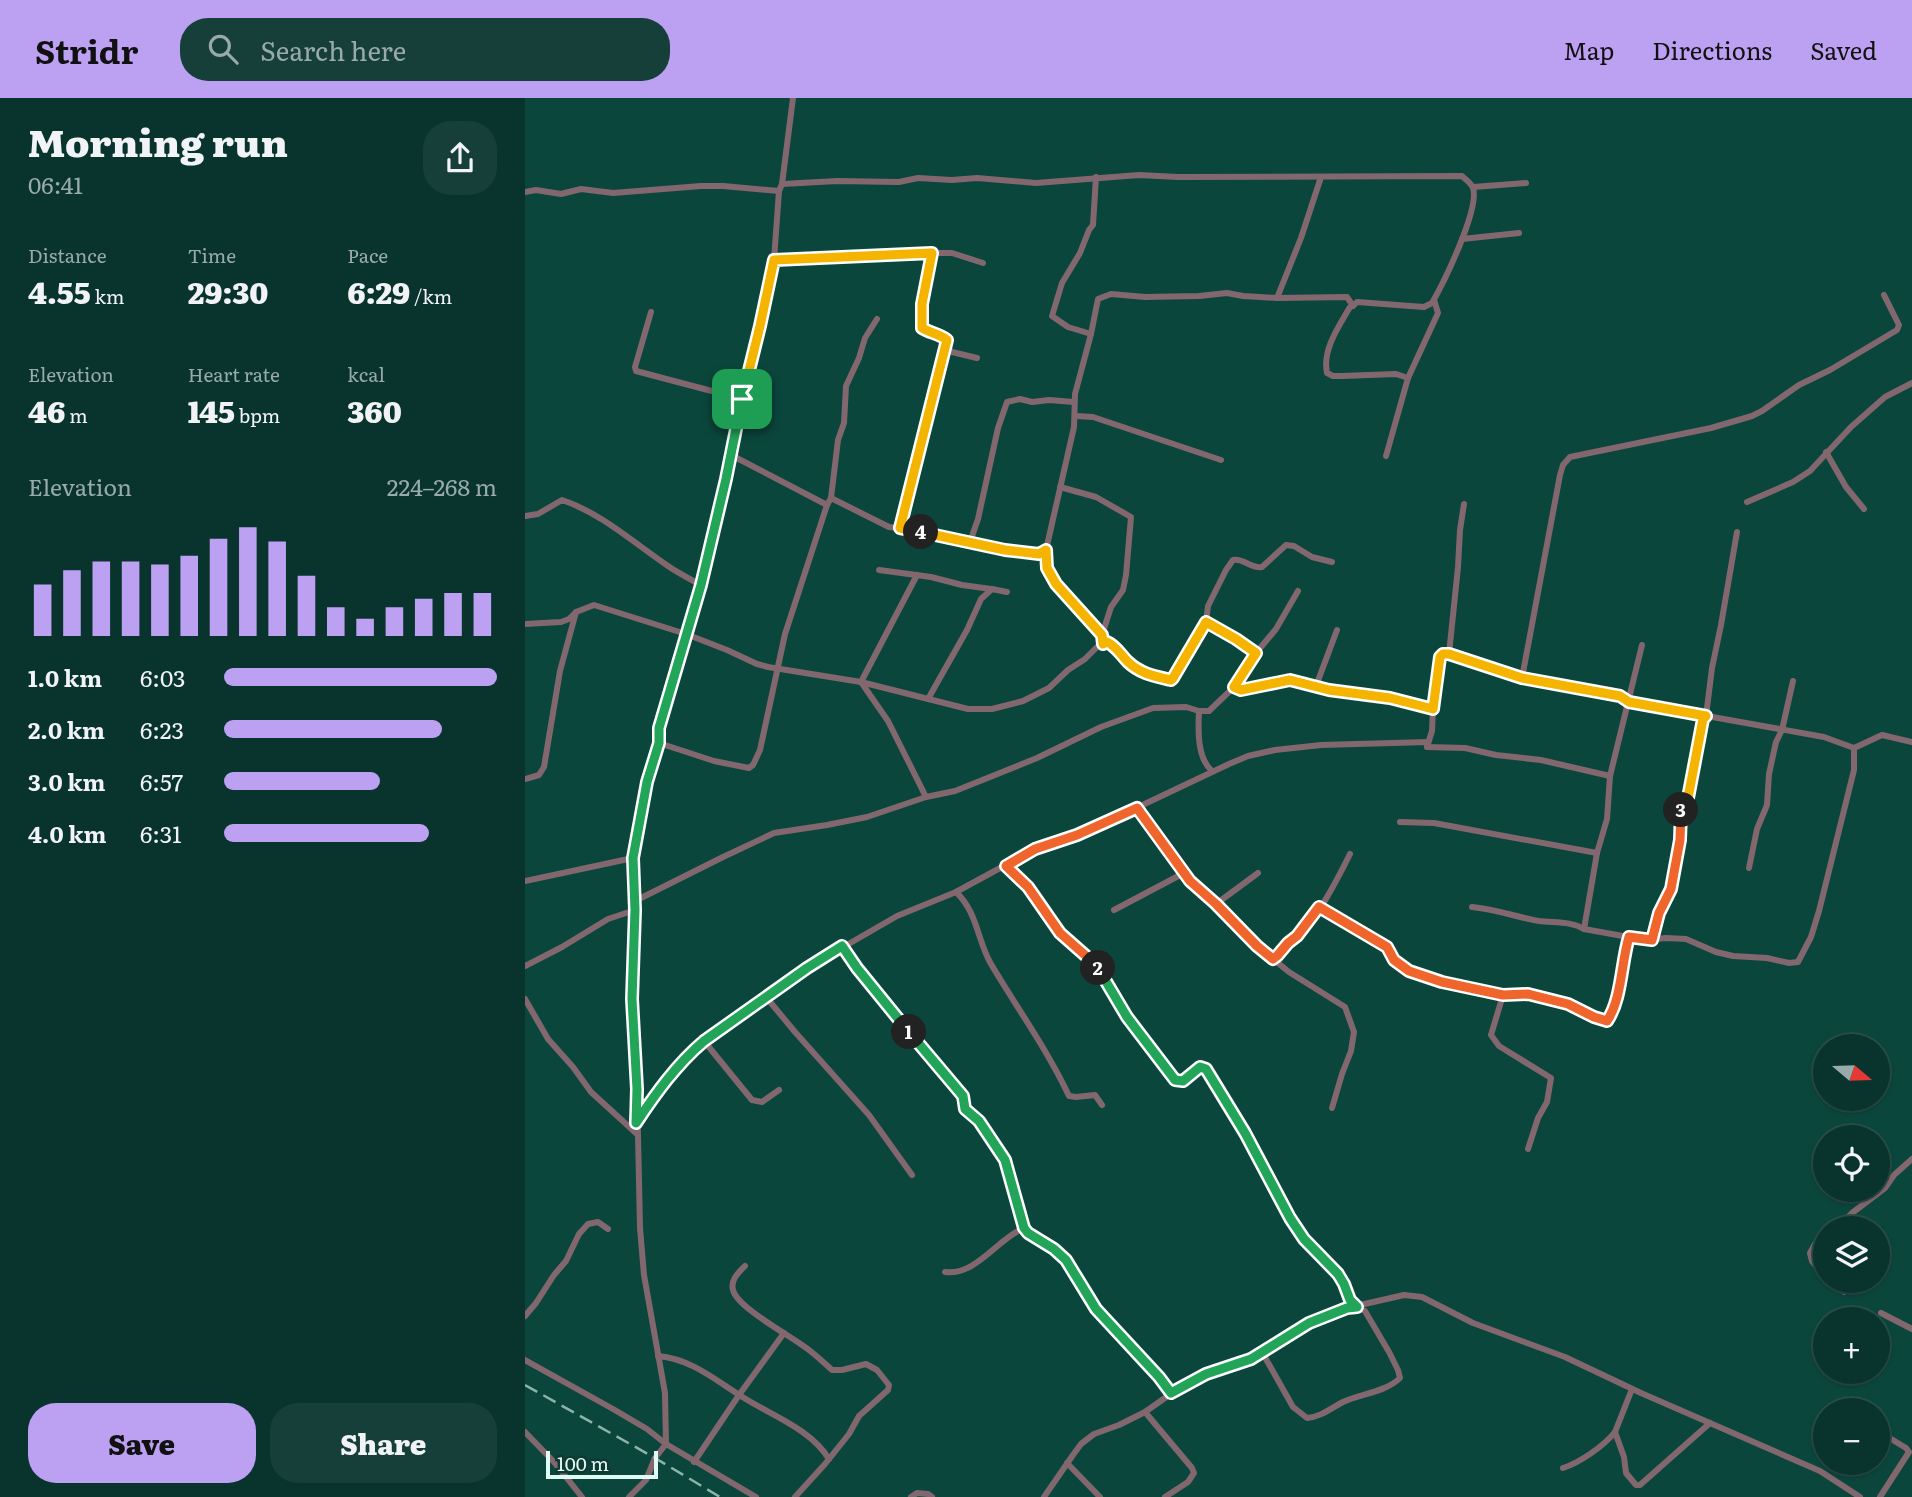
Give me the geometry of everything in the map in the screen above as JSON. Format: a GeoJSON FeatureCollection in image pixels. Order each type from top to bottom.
{"type":"FeatureCollection","features":[{"type":"Feature","properties":{"kind":"street"},"geometry":{"type":"LineString","coordinates":[[629,1497],[646,1480],[655,1458],[666,1444],[665,1393],[643,1275],[640,1228],[632,999],[635,910],[633,858],[647,782],[659,743],[659,728],[701,585],[774,260],[780,188],[793,98]]}},
{"type":"Feature","properties":{"kind":"street"},"geometry":{"type":"LineString","coordinates":[[525,192],[537,190],[561,194],[581,189],[613,193],[701,186],[780,188],[837,181],[899,181],[918,178],[977,178],[1036,183],[1139,175],[1462,176],[1473,187],[1470,216],[1432,303],[1423,307],[1357,302],[1350,307],[1334,337],[1325,362],[1327,373],[1333,376],[1395,374],[1408,378]]}},
{"type":"Feature","properties":{"kind":"street"},"geometry":{"type":"LineString","coordinates":[[1091,334],[1068,327],[1052,316],[1062,283],[1094,225],[1096,177]]}},
{"type":"Feature","properties":{"kind":"street"},"geometry":{"type":"LineString","coordinates":[[1277,298],[1321,177]]}},
{"type":"Feature","properties":{"kind":"street"},"geometry":{"type":"LineString","coordinates":[[1473,187],[1526,183]]}},
{"type":"Feature","properties":{"kind":"street"},"geometry":{"type":"LineString","coordinates":[[1462,239],[1519,233]]}},
{"type":"Feature","properties":{"kind":"street"},"geometry":{"type":"LineString","coordinates":[[900,528],[947,340],[922,328],[922,304],[932,253]]}},
{"type":"Feature","properties":{"kind":"street"},"geometry":{"type":"LineString","coordinates":[[774,260],[952,253],[983,263]]}},
{"type":"Feature","properties":{"kind":"street"},"geometry":{"type":"LineString","coordinates":[[1102,635],[1051,576],[1047,568],[1046,550],[1069,452],[1076,416],[1074,402],[1098,299],[1111,294],[1145,297],[1227,293],[1277,298],[1342,296],[1350,299],[1353,306]]}},
{"type":"Feature","properties":{"kind":"street"},"geometry":{"type":"LineString","coordinates":[[1522,678],[1550,523],[1560,475],[1566,460],[1658,437],[1711,428],[1762,411],[1799,385],[1824,374],[1897,330],[1899,325],[1884,295]]}},
{"type":"Feature","properties":{"kind":"street"},"geometry":{"type":"LineString","coordinates":[[1385,456],[1408,378],[1438,313],[1434,300]]}},
{"type":"Feature","properties":{"kind":"street"},"geometry":{"type":"LineString","coordinates":[[651,312],[636,371],[742,399]]}},
{"type":"Feature","properties":{"kind":"street"},"geometry":{"type":"LineString","coordinates":[[659,743],[714,761],[749,768],[753,765],[760,750],[785,634],[829,501],[838,440],[844,423],[846,386],[865,338],[877,319]]}},
{"type":"Feature","properties":{"kind":"street"},"geometry":{"type":"LineString","coordinates":[[946,346],[952,352],[977,358]]}},
{"type":"Feature","properties":{"kind":"street"},"geometry":{"type":"LineString","coordinates":[[1747,502],[1793,482],[1810,471],[1826,452],[1885,397],[1912,383]]}},
{"type":"Feature","properties":{"kind":"street"},"geometry":{"type":"LineString","coordinates":[[971,542],[998,428],[1007,402],[1020,399],[1031,402],[1074,402]]}},
{"type":"Feature","properties":{"kind":"street"},"geometry":{"type":"LineString","coordinates":[[1076,416],[1093,417],[1221,460]]}},
{"type":"Feature","properties":{"kind":"street"},"geometry":{"type":"LineString","coordinates":[[1826,452],[1846,487],[1864,509]]}},
{"type":"Feature","properties":{"kind":"street"},"geometry":{"type":"LineString","coordinates":[[731,455],[889,527],[1029,554],[1039,554],[1046,550]]}},
{"type":"Feature","properties":{"kind":"street"},"geometry":{"type":"LineString","coordinates":[[1060,487],[1096,496],[1131,517],[1123,590],[1111,607],[1102,635],[1103,644]]}},
{"type":"Feature","properties":{"kind":"street"},"geometry":{"type":"LineString","coordinates":[[525,516],[538,514],[562,500],[576,505],[701,585]]}},
{"type":"Feature","properties":{"kind":"street"},"geometry":{"type":"LineString","coordinates":[[1449,654],[1464,503]]}},
{"type":"Feature","properties":{"kind":"street"},"geometry":{"type":"LineString","coordinates":[[1652,940],[1660,909],[1671,889],[1680,840],[1682,806],[1688,798],[1697,745],[1706,716],[1711,668],[1737,532]]}},
{"type":"Feature","properties":{"kind":"street"},"geometry":{"type":"LineString","coordinates":[[525,624],[561,622],[594,605],[686,634],[757,664],[861,682],[968,709],[992,709],[1023,701],[1049,688],[1107,642],[1143,673],[1171,680],[1206,622],[1208,606],[1233,560],[1241,559],[1249,565],[1262,567],[1286,545],[1294,546],[1312,557],[1332,562]]}},
{"type":"Feature","properties":{"kind":"street"},"geometry":{"type":"LineString","coordinates":[[879,570],[1007,592]]}},
{"type":"Feature","properties":{"kind":"street"},"geometry":{"type":"LineString","coordinates":[[861,682],[917,575]]}},
{"type":"Feature","properties":{"kind":"street"},"geometry":{"type":"LineString","coordinates":[[928,699],[981,600],[992,589]]}},
{"type":"Feature","properties":{"kind":"street"},"geometry":{"type":"LineString","coordinates":[[635,901],[774,833],[867,817],[926,797],[955,791],[1037,758],[1062,744],[1133,714],[1153,708],[1177,707],[1209,711],[1234,687],[1256,653],[1276,629],[1298,591]]}},
{"type":"Feature","properties":{"kind":"street"},"geometry":{"type":"LineString","coordinates":[[525,779],[539,775],[547,758],[561,671],[576,612]]}},
{"type":"Feature","properties":{"kind":"street"},"geometry":{"type":"LineString","coordinates":[[1206,622],[1256,653]]}},
{"type":"Feature","properties":{"kind":"street"},"geometry":{"type":"LineString","coordinates":[[1316,687],[1337,630]]}},
{"type":"Feature","properties":{"kind":"street"},"geometry":{"type":"LineString","coordinates":[[1584,929],[1597,853],[1607,818],[1615,751],[1642,645]]}},
{"type":"Feature","properties":{"kind":"street"},"geometry":{"type":"LineString","coordinates":[[1427,747],[1432,731],[1440,657],[1443,654],[1522,678],[1620,696],[1629,702],[1823,737],[1854,748],[1882,735],[1912,742]]}},
{"type":"Feature","properties":{"kind":"street"},"geometry":{"type":"LineString","coordinates":[[1234,687],[1241,690],[1290,680],[1316,687],[1390,698],[1433,709]]}},
{"type":"Feature","properties":{"kind":"street"},"geometry":{"type":"LineString","coordinates":[[1749,868],[1757,829],[1767,805],[1769,774],[1793,681]]}},
{"type":"Feature","properties":{"kind":"street"},"geometry":{"type":"LineString","coordinates":[[861,682],[888,721],[926,797]]}},
{"type":"Feature","properties":{"kind":"street"},"geometry":{"type":"LineString","coordinates":[[1199,711],[1203,758],[1212,771]]}},
{"type":"Feature","properties":{"kind":"street"},"geometry":{"type":"LineString","coordinates":[[636,1123],[660,1088],[688,1055],[807,968],[897,916],[956,891],[1035,849],[1077,835],[1248,756],[1321,745],[1428,742],[1427,747]]}},
{"type":"Feature","properties":{"kind":"street"},"geometry":{"type":"LineString","coordinates":[[1427,747],[1465,748],[1541,760],[1610,776]]}},
{"type":"Feature","properties":{"kind":"street"},"geometry":{"type":"LineString","coordinates":[[1472,907],[1629,937],[1652,940],[1686,939],[1724,954],[1798,962],[1811,937],[1819,911],[1854,770],[1854,748]]}},
{"type":"Feature","properties":{"kind":"street"},"geometry":{"type":"LineString","coordinates":[[1137,808],[1190,881],[1257,946],[1289,972],[1345,1007],[1354,1032],[1351,1051],[1332,1108]]}},
{"type":"Feature","properties":{"kind":"street"},"geometry":{"type":"LineString","coordinates":[[1400,822],[1434,823],[1597,853]]}},
{"type":"Feature","properties":{"kind":"street"},"geometry":{"type":"LineString","coordinates":[[1273,959],[1297,936],[1319,907],[1350,854]]}},
{"type":"Feature","properties":{"kind":"street"},"geometry":{"type":"LineString","coordinates":[[525,881],[633,858]]}},
{"type":"Feature","properties":{"kind":"street"},"geometry":{"type":"LineString","coordinates":[[1006,866],[1028,887],[1060,933],[1094,963],[1127,1017],[1175,1080],[1183,1081],[1200,1067],[1206,1069],[1245,1133],[1290,1218],[1304,1239],[1338,1274],[1350,1300],[1364,1311],[1398,1370],[1399,1378],[1391,1384],[1307,1418],[1293,1407],[1262,1352]]}},
{"type":"Feature","properties":{"kind":"street"},"geometry":{"type":"LineString","coordinates":[[1114,910],[1184,873]]}},
{"type":"Feature","properties":{"kind":"street"},"geometry":{"type":"LineString","coordinates":[[1216,904],[1258,873]]}},
{"type":"Feature","properties":{"kind":"street"},"geometry":{"type":"LineString","coordinates":[[956,891],[976,923],[991,964],[1059,1074],[1069,1096],[1095,1095],[1102,1105]]}},
{"type":"Feature","properties":{"kind":"street"},"geometry":{"type":"LineString","coordinates":[[1319,907],[1387,947],[1394,960],[1409,971],[1442,982],[1503,995],[1528,994],[1568,1004],[1607,1021],[1614,1010],[1623,954],[1629,937]]}},
{"type":"Feature","properties":{"kind":"street"},"geometry":{"type":"LineString","coordinates":[[525,966],[608,919],[635,910]]}},
{"type":"Feature","properties":{"kind":"street"},"geometry":{"type":"LineString","coordinates":[[842,946],[888,1007],[963,1096],[965,1109],[979,1121],[1005,1160],[1024,1228],[1066,1260],[1096,1309],[1171,1393]]}},
{"type":"Feature","properties":{"kind":"street"},"geometry":{"type":"LineString","coordinates":[[1503,995],[1492,1035],[1499,1046],[1551,1078],[1547,1102],[1538,1118],[1528,1149]]}},
{"type":"Feature","properties":{"kind":"street"},"geometry":{"type":"LineString","coordinates":[[766,997],[869,1115],[912,1175]]}},
{"type":"Feature","properties":{"kind":"street"},"geometry":{"type":"LineString","coordinates":[[525,999],[548,1039],[591,1092],[637,1134]]}},
{"type":"Feature","properties":{"kind":"street"},"geometry":{"type":"LineString","coordinates":[[704,1041],[752,1100],[762,1102],[779,1090]]}},
{"type":"Feature","properties":{"kind":"street"},"geometry":{"type":"LineString","coordinates":[[1849,1216],[1885,1188],[1894,1175],[1912,1159]]}},
{"type":"Feature","properties":{"kind":"street"},"geometry":{"type":"LineString","coordinates":[[525,1316],[566,1261],[579,1234],[589,1224],[598,1222],[608,1229]]}},
{"type":"Feature","properties":{"kind":"street"},"geometry":{"type":"LineString","coordinates":[[945,1272],[962,1272],[1024,1228]]}},
{"type":"Feature","properties":{"kind":"street"},"geometry":{"type":"LineString","coordinates":[[745,1266],[732,1287],[734,1294],[759,1316],[804,1346],[832,1370],[866,1364],[877,1370],[889,1385],[888,1390],[854,1422],[849,1434],[795,1497]]}},
{"type":"Feature","properties":{"kind":"street"},"geometry":{"type":"LineString","coordinates":[[1044,1497],[1081,1444],[1094,1434],[1145,1412],[1171,1393],[1206,1374],[1241,1363],[1309,1323],[1347,1308],[1405,1295],[1422,1297],[1473,1323],[1565,1357],[1820,1471],[1860,1497]]}},
{"type":"Feature","properties":{"kind":"street"},"geometry":{"type":"LineString","coordinates":[[1890,1318],[1912,1329]]}},
{"type":"Feature","properties":{"kind":"street"},"geometry":{"type":"LineString","coordinates":[[694,1462],[784,1333]]}},
{"type":"Feature","properties":{"kind":"street"},"geometry":{"type":"LineString","coordinates":[[658,1356],[668,1357],[710,1374],[739,1395],[804,1433],[829,1459]]}},
{"type":"Feature","properties":{"kind":"street"},"geometry":{"type":"LineString","coordinates":[[525,1362],[614,1409],[694,1462],[756,1497]]}},
{"type":"Feature","properties":{"kind":"street"},"geometry":{"type":"LineString","coordinates":[[1563,1468],[1593,1453],[1615,1432],[1632,1389]]}},
{"type":"Feature","properties":{"kind":"street"},"geometry":{"type":"LineString","coordinates":[[1145,1412],[1194,1473],[1188,1482],[1165,1497]]}},
{"type":"Feature","properties":{"kind":"street"},"geometry":{"type":"LineString","coordinates":[[1615,1432],[1624,1457],[1626,1473],[1634,1484],[1640,1485],[1710,1423]]}},
{"type":"Feature","properties":{"kind":"street"},"geometry":{"type":"LineString","coordinates":[[525,1432],[582,1497]]}},
{"type":"Feature","properties":{"kind":"street"},"geometry":{"type":"LineString","coordinates":[[1880,1497],[1909,1452],[1890,1438]]}},
{"type":"Feature","properties":{"kind":"street"},"geometry":{"type":"LineString","coordinates":[[1067,1463],[1100,1497]]}},
{"type":"Feature","properties":{"kind":"street"},"geometry":{"type":"LineString","coordinates":[[911,1497],[917,1493],[932,1497]]}},
{"type":"Feature","properties":{"kind":"railway"},"geometry":{"type":"LineString","coordinates":[[525,1385],[720,1497]]}},
{"type":"Feature","properties":{"kind":"route"},"geometry":{"type":"LineString","coordinates":[[932,253],[922,304],[922,328],[947,340],[900,528],[1029,554],[1039,554],[1046,550],[1047,568],[1056,584],[1102,635],[1103,644],[1107,642],[1113,645],[1128,662],[1153,677],[1173,678],[1206,622],[1256,653],[1234,687],[1241,690],[1290,680],[1329,690],[1390,698],[1433,709],[1440,657],[1449,654],[1522,678],[1620,696],[1629,702],[1706,716],[1697,745],[1688,798],[1682,806],[1680,840],[1671,889],[1660,909],[1652,940],[1629,937],[1623,954],[1614,1010],[1607,1021],[1568,1004],[1528,994],[1503,995],[1442,982],[1409,971],[1394,960],[1387,947],[1319,907],[1297,936],[1273,959],[1190,881],[1137,808],[1077,835],[1035,849],[1006,866],[1028,887],[1060,933],[1094,963],[1127,1017],[1170,1075],[1175,1080],[1183,1081],[1200,1067],[1206,1069],[1245,1133],[1279,1202],[1304,1239],[1338,1274],[1350,1300],[1357,1307],[1347,1308],[1309,1323],[1251,1359],[1206,1374],[1171,1393],[1096,1309],[1066,1260],[1024,1228],[1005,1160],[979,1121],[965,1109],[963,1096],[941,1073],[925,1049],[914,1040],[842,946],[704,1041],[688,1055],[660,1088],[636,1123],[632,999],[635,910],[633,858],[647,782],[659,743],[659,728],[696,605],[742,399],[774,260],[932,253]]}}]}
